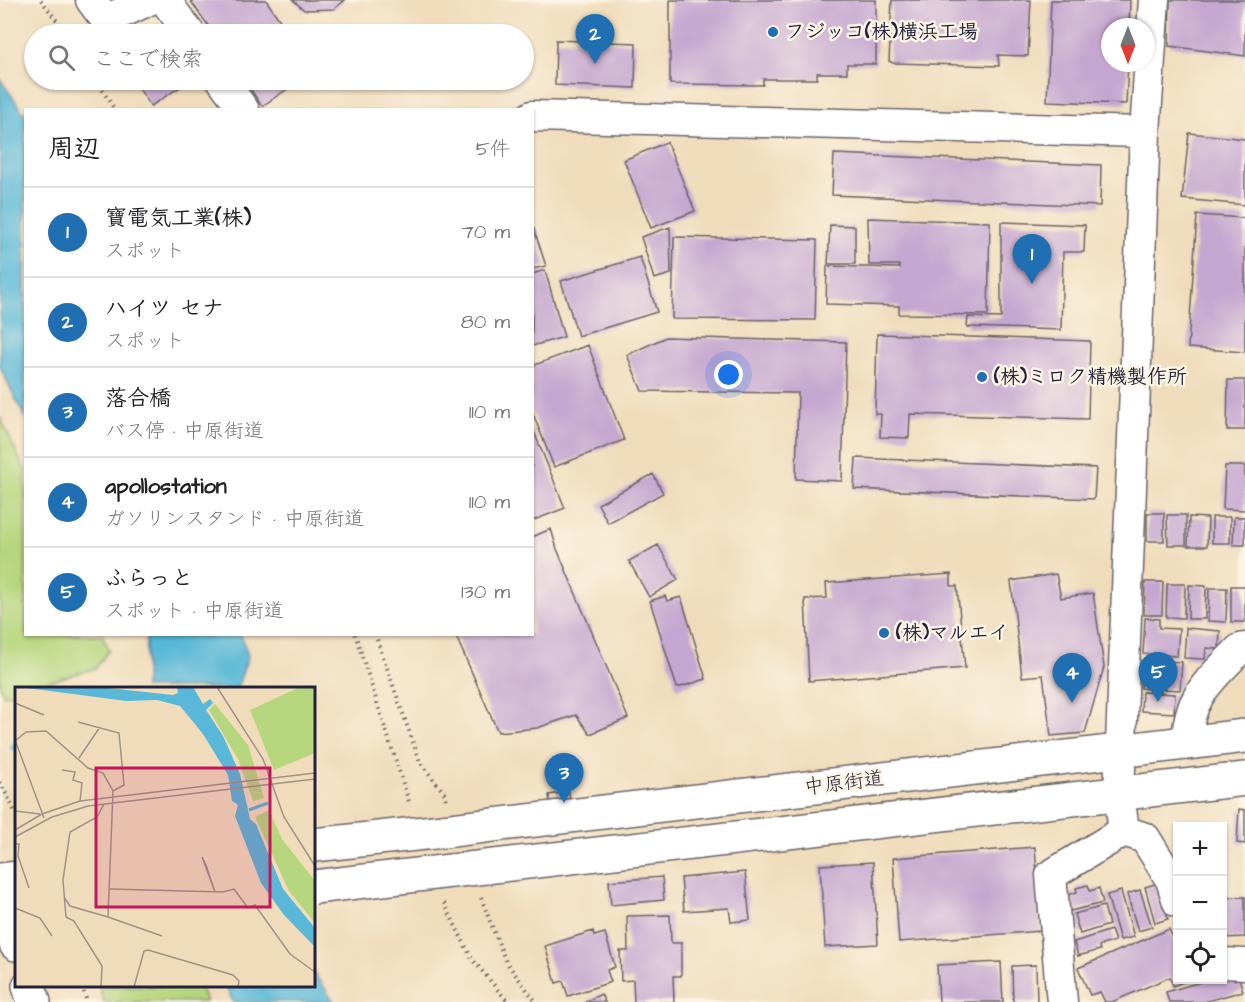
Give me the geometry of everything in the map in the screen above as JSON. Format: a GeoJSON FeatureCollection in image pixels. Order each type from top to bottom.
{"type":"FeatureCollection","features":[{"type":"Feature","properties":{"kind":"main road","name":"中原街道"},"geometry":{"type":"LineString","coordinates":[[315,845],[445,817],[1245,736]]}},
{"type":"Feature","properties":{"kind":"main road"},"geometry":{"type":"LineString","coordinates":[[315,888],[1245,779]]}},
{"type":"Feature","properties":{"kind":"main road"},"geometry":{"type":"LineString","coordinates":[[0,880],[15,878]]}},
{"type":"Feature","properties":{"kind":"main road"},"geometry":{"type":"LineString","coordinates":[[29,987],[34,1002]]}},
{"type":"Feature","properties":{"kind":"street"},"geometry":{"type":"LineString","coordinates":[[91,0],[106,20],[149,0]]}},
{"type":"Feature","properties":{"kind":"street"},"geometry":{"type":"LineString","coordinates":[[165,0],[183,24]]}},
{"type":"Feature","properties":{"kind":"street"},"geometry":{"type":"LineString","coordinates":[[1124,831],[1119,794],[1145,132],[1154,0]]}},
{"type":"Feature","properties":{"kind":"street"},"geometry":{"type":"LineString","coordinates":[[229,90],[243,108]]}},
{"type":"Feature","properties":{"kind":"street"},"geometry":{"type":"LineString","coordinates":[[534,116],[1145,132]]}},
{"type":"Feature","properties":{"kind":"street"},"geometry":{"type":"LineString","coordinates":[[1188,743],[1187,731],[1191,707],[1205,685],[1240,649],[1245,648]]}},
{"type":"Feature","properties":{"kind":"street"},"geometry":{"type":"LineString","coordinates":[[1062,1002],[1051,875],[1124,831],[1145,838],[1173,886]]}},
{"type":"Feature","properties":{"kind":"street"},"geometry":{"type":"LineString","coordinates":[[1227,963],[1245,964]]}},
{"type":"Feature","properties":{"kind":"path"},"geometry":{"type":"LineString","coordinates":[[41,0],[59,24]]}},
{"type":"Feature","properties":{"kind":"path"},"geometry":{"type":"LineString","coordinates":[[102,90],[114,108]]}},
{"type":"Feature","properties":{"kind":"path"},"geometry":{"type":"LineString","coordinates":[[376,636],[420,762],[445,794],[445,817]]}},
{"type":"Feature","properties":{"kind":"path"},"geometry":{"type":"LineString","coordinates":[[0,782],[15,811]]}},
{"type":"Feature","properties":{"kind":"path"},"geometry":{"type":"LineString","coordinates":[[480,896],[506,962],[536,1002]]}},
{"type":"Feature","properties":{"kind":"path"},"geometry":{"type":"LineString","coordinates":[[82,987],[87,1002]]}},
{"type":"Feature","properties":{"kind":"green space"},"geometry":{"type":"Polygon","coordinates":[[[0,417],[24,469],[24,636],[102,636],[109,650],[96,668],[30,687],[15,687],[15,692],[4,695],[0,686],[0,417]]]}},
{"type":"Feature","properties":{"kind":"green space"},"geometry":{"type":"Polygon","coordinates":[[[99,987],[200,987],[206,1002],[104,1002],[99,987]]]}},
{"type":"Feature","properties":{"kind":"water"},"geometry":{"type":"Polygon","coordinates":[[[0,79],[24,114],[24,416],[0,367],[0,79]]]}},
{"type":"Feature","properties":{"kind":"water"},"geometry":{"type":"Polygon","coordinates":[[[146,636],[241,636],[248,656],[237,687],[145,687],[146,636]]]}},
{"type":"Feature","properties":{"kind":"water"},"geometry":{"type":"Polygon","coordinates":[[[315,974],[334,1002],[233,1002],[226,987],[315,987],[315,974]]]}},
{"type":"Feature","properties":{"kind":"building"},"geometry":{"type":"Polygon","coordinates":[[[190,0],[266,0],[282,24],[207,24],[190,0]]]}},
{"type":"Feature","properties":{"kind":"building"},"geometry":{"type":"Polygon","coordinates":[[[293,0],[345,0],[334,9],[304,10],[293,0]]]}},
{"type":"Feature","properties":{"kind":"building","name":"フジッコ(株)横浜工場"},"geometry":{"type":"Polygon","coordinates":[[[670,0],[876,0],[876,64],[847,64],[847,73],[817,73],[817,79],[763,79],[763,85],[670,84],[670,0]]]}},
{"type":"Feature","properties":{"kind":"building"},"geometry":{"type":"Polygon","coordinates":[[[892,0],[1031,0],[1028,56],[998,55],[999,66],[893,63],[889,61],[892,0]]]}},
{"type":"Feature","properties":{"kind":"building"},"geometry":{"type":"Polygon","coordinates":[[[1051,0],[1130,0],[1129,18],[1101,18],[1101,72],[1128,72],[1126,104],[1047,101],[1051,0]]]}},
{"type":"Feature","properties":{"kind":"building"},"geometry":{"type":"Polygon","coordinates":[[[1170,0],[1245,0],[1245,56],[1169,46],[1170,0]]]}},
{"type":"Feature","properties":{"kind":"building"},"geometry":{"type":"Polygon","coordinates":[[[556,40],[636,43],[635,88],[555,85],[556,40]]]}},
{"type":"Feature","properties":{"kind":"building"},"geometry":{"type":"Polygon","coordinates":[[[140,90],[176,90],[151,106],[140,90]]]}},
{"type":"Feature","properties":{"kind":"building"},"geometry":{"type":"Polygon","coordinates":[[[251,90],[286,90],[262,106],[251,90]]]}},
{"type":"Feature","properties":{"kind":"building"},"geometry":{"type":"Polygon","coordinates":[[[1189,133],[1245,139],[1245,205],[1182,199],[1189,133]]]}},
{"type":"Feature","properties":{"kind":"building"},"geometry":{"type":"Polygon","coordinates":[[[667,142],[695,211],[651,228],[624,160],[667,142]]]}},
{"type":"Feature","properties":{"kind":"building"},"geometry":{"type":"Polygon","coordinates":[[[834,154],[1101,165],[1100,206],[832,195],[834,154]]]}},
{"type":"Feature","properties":{"kind":"building"},"geometry":{"type":"Polygon","coordinates":[[[1197,215],[1245,218],[1245,352],[1188,348],[1197,215]]]}},
{"type":"Feature","properties":{"kind":"building"},"geometry":{"type":"Polygon","coordinates":[[[868,218],[990,222],[988,315],[899,314],[899,306],[826,304],[827,266],[900,268],[899,265],[869,265],[868,218]]]}},
{"type":"Feature","properties":{"kind":"building"},"geometry":{"type":"Polygon","coordinates":[[[1001,222],[1085,225],[1084,252],[1063,252],[1061,330],[967,327],[968,317],[1001,318],[1001,222]]]}},
{"type":"Feature","properties":{"kind":"building"},"geometry":{"type":"Polygon","coordinates":[[[830,225],[855,226],[855,264],[828,264],[830,225]]]}},
{"type":"Feature","properties":{"kind":"building"},"geometry":{"type":"Polygon","coordinates":[[[670,227],[671,274],[654,279],[641,237],[670,227]]]}},
{"type":"Feature","properties":{"kind":"building"},"geometry":{"type":"Polygon","coordinates":[[[534,229],[546,266],[534,269],[534,229]]]}},
{"type":"Feature","properties":{"kind":"building"},"geometry":{"type":"Polygon","coordinates":[[[674,237],[817,240],[815,320],[672,319],[674,237]]]}},
{"type":"Feature","properties":{"kind":"building"},"geometry":{"type":"Polygon","coordinates":[[[640,257],[657,312],[578,336],[561,281],[640,257]]]}},
{"type":"Feature","properties":{"kind":"building"},"geometry":{"type":"Polygon","coordinates":[[[545,270],[564,337],[534,345],[534,273],[545,270]]]}},
{"type":"Feature","properties":{"kind":"building","name":"(株)ミロク精機製作所"},"geometry":{"type":"Polygon","coordinates":[[[877,334],[1090,341],[1088,419],[910,414],[909,438],[880,437],[881,414],[875,414],[877,334]]]}},
{"type":"Feature","properties":{"kind":"building"},"geometry":{"type":"Polygon","coordinates":[[[666,337],[846,342],[842,481],[796,479],[798,393],[642,391],[627,355],[666,337]]]}},
{"type":"Feature","properties":{"kind":"building"},"geometry":{"type":"Polygon","coordinates":[[[588,345],[624,440],[554,467],[534,416],[534,365],[588,345]]]}},
{"type":"Feature","properties":{"kind":"building"},"geometry":{"type":"Polygon","coordinates":[[[1228,380],[1245,380],[1245,430],[1227,430],[1228,380]]]}},
{"type":"Feature","properties":{"kind":"building"},"geometry":{"type":"Polygon","coordinates":[[[534,432],[565,508],[534,520],[534,432]]]}},
{"type":"Feature","properties":{"kind":"building"},"geometry":{"type":"Polygon","coordinates":[[[856,458],[1096,468],[1094,499],[854,489],[856,458]]]}},
{"type":"Feature","properties":{"kind":"building"},"geometry":{"type":"Polygon","coordinates":[[[1225,466],[1245,466],[1245,510],[1223,509],[1225,466]]]}},
{"type":"Feature","properties":{"kind":"building"},"geometry":{"type":"Polygon","coordinates":[[[653,474],[663,493],[608,523],[598,504],[653,474]]]}},
{"type":"Feature","properties":{"kind":"building"},"geometry":{"type":"Polygon","coordinates":[[[1147,513],[1164,513],[1164,541],[1147,541],[1147,513]]]}},
{"type":"Feature","properties":{"kind":"building"},"geometry":{"type":"Polygon","coordinates":[[[1167,515],[1186,515],[1186,545],[1168,545],[1167,515]]]}},
{"type":"Feature","properties":{"kind":"building"},"geometry":{"type":"Polygon","coordinates":[[[1189,517],[1208,518],[1207,546],[1188,546],[1189,517]]]}},
{"type":"Feature","properties":{"kind":"building"},"geometry":{"type":"Polygon","coordinates":[[[1212,517],[1230,517],[1230,543],[1212,543],[1212,517]]]}},
{"type":"Feature","properties":{"kind":"building"},"geometry":{"type":"Polygon","coordinates":[[[1234,517],[1245,517],[1245,545],[1233,545],[1234,517]]]}},
{"type":"Feature","properties":{"kind":"building"},"geometry":{"type":"Polygon","coordinates":[[[551,529],[557,549],[628,718],[590,734],[576,715],[537,728],[498,732],[456,636],[534,636],[534,536],[551,529]]]}},
{"type":"Feature","properties":{"kind":"building"},"geometry":{"type":"Polygon","coordinates":[[[658,545],[678,580],[649,597],[629,561],[658,545]]]}},
{"type":"Feature","properties":{"kind":"building","name":"(株)マルエイ"},"geometry":{"type":"Polygon","coordinates":[[[951,574],[951,586],[957,586],[965,668],[809,681],[805,599],[827,598],[826,583],[951,574]]]}},
{"type":"Feature","properties":{"kind":"building"},"geometry":{"type":"Polygon","coordinates":[[[1056,574],[1061,598],[1093,593],[1104,667],[1085,733],[1051,736],[1043,675],[1022,677],[1011,581],[1056,574]]]}},
{"type":"Feature","properties":{"kind":"building"},"geometry":{"type":"Polygon","coordinates":[[[1145,582],[1163,582],[1162,615],[1144,615],[1145,582]]]}},
{"type":"Feature","properties":{"kind":"building"},"geometry":{"type":"Polygon","coordinates":[[[1167,584],[1185,584],[1184,618],[1166,617],[1167,584]]]}},
{"type":"Feature","properties":{"kind":"building"},"geometry":{"type":"Polygon","coordinates":[[[1189,585],[1206,586],[1205,619],[1188,619],[1189,585]]]}},
{"type":"Feature","properties":{"kind":"building"},"geometry":{"type":"Polygon","coordinates":[[[1231,586],[1245,586],[1245,622],[1231,622],[1231,586]]]}},
{"type":"Feature","properties":{"kind":"building"},"geometry":{"type":"Polygon","coordinates":[[[1209,588],[1227,588],[1226,622],[1208,621],[1209,588]]]}},
{"type":"Feature","properties":{"kind":"building"},"geometry":{"type":"Polygon","coordinates":[[[665,596],[667,601],[681,597],[706,679],[677,688],[650,601],[665,596]]]}},
{"type":"Feature","properties":{"kind":"building"},"geometry":{"type":"Polygon","coordinates":[[[1145,618],[1159,619],[1159,628],[1179,629],[1177,656],[1143,654],[1145,618]]]}},
{"type":"Feature","properties":{"kind":"building"},"geometry":{"type":"Polygon","coordinates":[[[1186,628],[1220,631],[1219,649],[1206,648],[1205,659],[1184,658],[1186,628]]]}},
{"type":"Feature","properties":{"kind":"building"},"geometry":{"type":"Polygon","coordinates":[[[1143,660],[1182,662],[1180,690],[1141,688],[1143,660]]]}},
{"type":"Feature","properties":{"kind":"building"},"geometry":{"type":"Polygon","coordinates":[[[1142,692],[1175,694],[1174,713],[1141,711],[1142,692]]]}},
{"type":"Feature","properties":{"kind":"building"},"geometry":{"type":"Polygon","coordinates":[[[569,792],[570,800],[550,803],[549,795],[569,792]]]}},
{"type":"Feature","properties":{"kind":"building"},"geometry":{"type":"Polygon","coordinates":[[[1239,809],[1245,810],[1245,844],[1237,843],[1239,809]]]}},
{"type":"Feature","properties":{"kind":"building"},"geometry":{"type":"Polygon","coordinates":[[[1035,847],[1041,931],[899,942],[893,858],[1035,847]]]}},
{"type":"Feature","properties":{"kind":"building"},"geometry":{"type":"Polygon","coordinates":[[[873,862],[878,944],[825,947],[820,865],[873,862]]]}},
{"type":"Feature","properties":{"kind":"building"},"geometry":{"type":"Polygon","coordinates":[[[745,872],[750,920],[731,922],[729,908],[684,911],[681,878],[745,872]]]}},
{"type":"Feature","properties":{"kind":"building"},"geometry":{"type":"Polygon","coordinates":[[[662,877],[664,900],[611,905],[609,881],[662,877]]]}},
{"type":"Feature","properties":{"kind":"building"},"geometry":{"type":"Polygon","coordinates":[[[1158,883],[1168,919],[1155,923],[1145,887],[1158,883]]]}},
{"type":"Feature","properties":{"kind":"building"},"geometry":{"type":"Polygon","coordinates":[[[1088,885],[1090,891],[1099,888],[1103,903],[1070,911],[1065,896],[1077,892],[1076,888],[1088,885]]]}},
{"type":"Feature","properties":{"kind":"building"},"geometry":{"type":"Polygon","coordinates":[[[1140,890],[1152,927],[1138,931],[1127,894],[1140,890]]]}},
{"type":"Feature","properties":{"kind":"building"},"geometry":{"type":"Polygon","coordinates":[[[1121,891],[1134,937],[1120,940],[1107,895],[1121,891]]]}},
{"type":"Feature","properties":{"kind":"building"},"geometry":{"type":"Polygon","coordinates":[[[1245,897],[1245,937],[1227,938],[1227,898],[1245,897]]]}},
{"type":"Feature","properties":{"kind":"building"},"geometry":{"type":"Polygon","coordinates":[[[1104,906],[1109,925],[1080,934],[1074,914],[1104,906]]]}},
{"type":"Feature","properties":{"kind":"building"},"geometry":{"type":"Polygon","coordinates":[[[670,915],[671,943],[681,943],[681,976],[673,976],[674,1002],[634,1002],[633,980],[621,981],[620,951],[628,951],[627,916],[670,915]]]}},
{"type":"Feature","properties":{"kind":"building"},"geometry":{"type":"Polygon","coordinates":[[[1169,929],[1173,938],[1173,984],[1178,984],[1173,986],[1170,977],[1112,1002],[1105,1002],[1100,992],[1090,995],[1078,968],[1169,929]]]}},
{"type":"Feature","properties":{"kind":"building"},"geometry":{"type":"Polygon","coordinates":[[[1111,930],[1115,941],[1099,946],[1100,950],[1078,956],[1074,942],[1111,930]]]}},
{"type":"Feature","properties":{"kind":"building"},"geometry":{"type":"Polygon","coordinates":[[[593,931],[594,936],[605,933],[615,967],[607,970],[611,982],[568,996],[563,981],[556,983],[545,946],[593,931]]]}},
{"type":"Feature","properties":{"kind":"building"},"geometry":{"type":"Polygon","coordinates":[[[1001,962],[1003,1002],[939,1002],[937,965],[1001,962]]]}},
{"type":"Feature","properties":{"kind":"building"},"geometry":{"type":"Polygon","coordinates":[[[1036,965],[1037,1002],[1013,1002],[1012,966],[1036,965]]]}},
{"type":"Feature","properties":{"kind":"building"},"geometry":{"type":"Polygon","coordinates":[[[1237,971],[1243,991],[1204,1002],[1169,1002],[1166,992],[1193,984],[1227,984],[1227,974],[1237,971]]]}},
{"type":"Feature","properties":{"kind":"building"},"geometry":{"type":"Polygon","coordinates":[[[601,994],[605,1002],[585,1002],[601,994]]]}},
{"type":"Feature","properties":{"kind":"place","name":"フジッコ(株)横浜工場"},"geometry":{"type":"Point","coordinates":[773,32]}},
{"type":"Feature","properties":{"kind":"place","name":"ハイツ セナ"},"geometry":{"type":"Point","coordinates":[595,64]}},
{"type":"Feature","properties":{"kind":"place","name":"寶電気工業(株)"},"geometry":{"type":"Point","coordinates":[1032,284]}},
{"type":"Feature","properties":{"kind":"place","name":"(株)ミロク精機製作所"},"geometry":{"type":"Point","coordinates":[982,377]}},
{"type":"Feature","properties":{"kind":"place","name":"(株)マルエイ"},"geometry":{"type":"Point","coordinates":[884,633]}},
{"type":"Feature","properties":{"kind":"place","name":"ふらっと"},"geometry":{"type":"Point","coordinates":[1158,702]}},
{"type":"Feature","properties":{"kind":"place","name":"apollostation"},"geometry":{"type":"Point","coordinates":[1072,703]}},
{"type":"Feature","properties":{"kind":"place","name":"落合橋"},"geometry":{"type":"Point","coordinates":[564,803]}}]}
